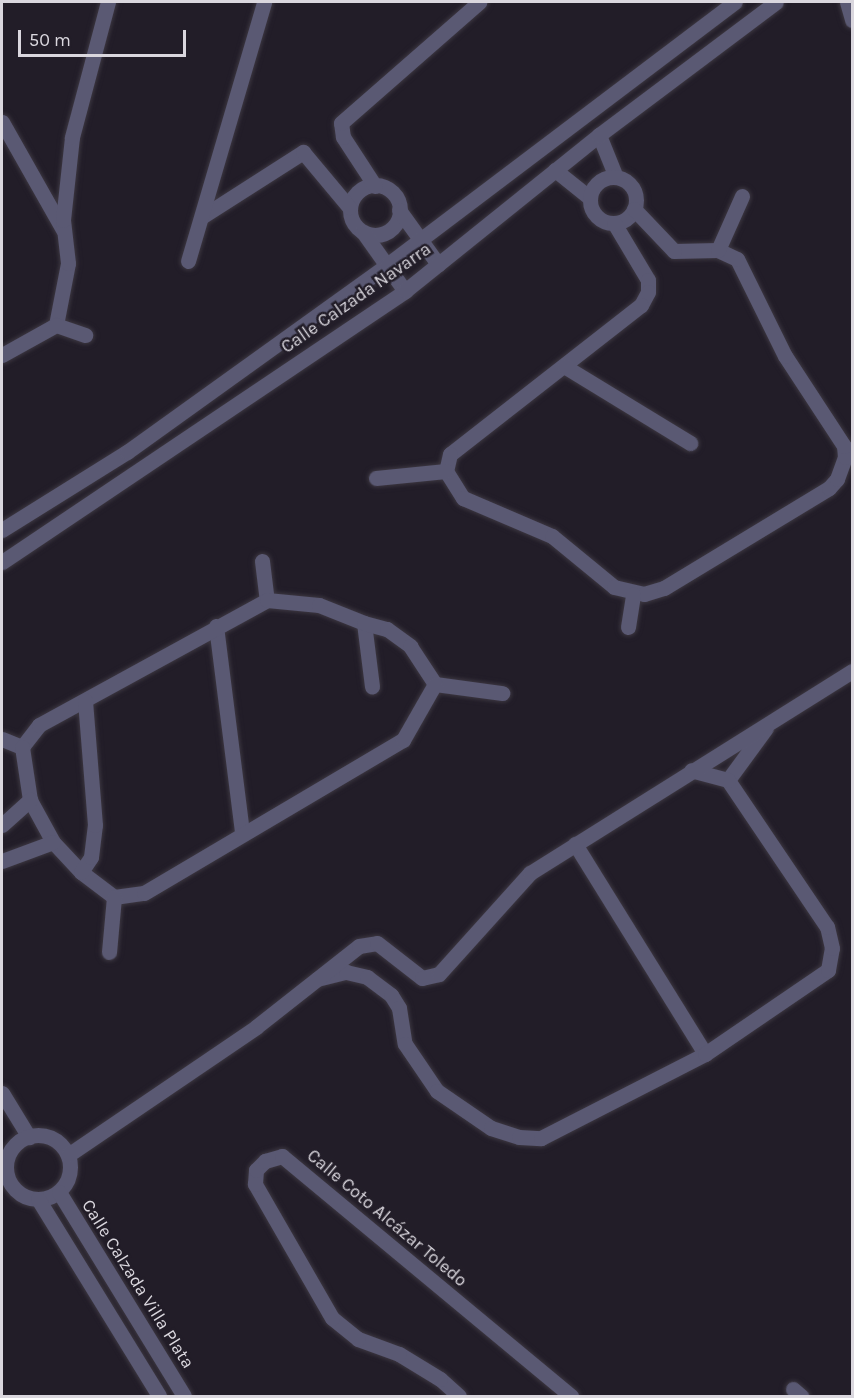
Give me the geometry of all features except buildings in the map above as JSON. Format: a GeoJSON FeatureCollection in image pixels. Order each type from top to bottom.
{"type":"FeatureCollection","features":[{"type":"Feature","properties":{"kind":"street"},"geometry":{"type":"LineString","coordinates":[[56,325],[68,263],[64,233],[72,137],[108,2]]}},
{"type":"Feature","properties":{"kind":"street"},"geometry":{"type":"LineString","coordinates":[[188,261],[264,2]]}},
{"type":"Feature","properties":{"kind":"street"},"geometry":{"type":"LineString","coordinates":[[375,186],[343,137],[341,123],[479,2]]}},
{"type":"Feature","properties":{"kind":"street","name":"Calle Calzada Navarra"},"geometry":{"type":"LineString","coordinates":[[2,530],[127,452],[387,265],[735,2]]}},
{"type":"Feature","properties":{"kind":"street","name":"Calle Calzada Navarra"},"geometry":{"type":"LineString","coordinates":[[2,562],[405,291],[599,135],[776,2]]}},
{"type":"Feature","properties":{"kind":"street"},"geometry":{"type":"LineString","coordinates":[[847,2],[852,20]]}},
{"type":"Feature","properties":{"kind":"street"},"geometry":{"type":"LineString","coordinates":[[2,122],[64,233]]}},
{"type":"Feature","properties":{"kind":"street"},"geometry":{"type":"LineString","coordinates":[[599,135],[616,177],[633,190],[634,209],[674,251],[718,250],[736,259],[745,271],[785,356],[844,447],[848,468],[829,488],[664,588],[633,594],[614,587],[552,536],[463,498],[446,471],[450,454],[636,309],[648,292],[643,268],[614,223],[594,213],[590,198],[595,185],[616,177]]}},
{"type":"Feature","properties":{"kind":"street"},"geometry":{"type":"LineString","coordinates":[[203,216],[303,152],[349,207],[353,222],[363,232],[405,291]]}},
{"type":"Feature","properties":{"kind":"street"},"geometry":{"type":"LineString","coordinates":[[555,170],[590,198]]}},
{"type":"Feature","properties":{"kind":"street"},"geometry":{"type":"LineString","coordinates":[[349,207],[361,189],[375,186],[393,193],[399,210],[438,264]]}},
{"type":"Feature","properties":{"kind":"street"},"geometry":{"type":"LineString","coordinates":[[718,250],[742,196]]}},
{"type":"Feature","properties":{"kind":"street"},"geometry":{"type":"LineString","coordinates":[[614,223],[634,209]]}},
{"type":"Feature","properties":{"kind":"street"},"geometry":{"type":"LineString","coordinates":[[363,232],[386,232],[398,220],[399,210]]}},
{"type":"Feature","properties":{"kind":"street"},"geometry":{"type":"LineString","coordinates":[[2,355],[56,325],[85,335]]}},
{"type":"Feature","properties":{"kind":"street"},"geometry":{"type":"LineString","coordinates":[[564,366],[690,443]]}},
{"type":"Feature","properties":{"kind":"street"},"geometry":{"type":"LineString","coordinates":[[376,477],[446,471]]}},
{"type":"Feature","properties":{"kind":"street"},"geometry":{"type":"LineString","coordinates":[[262,561],[267,600]]}},
{"type":"Feature","properties":{"kind":"street"},"geometry":{"type":"LineString","coordinates":[[628,627],[633,594]]}},
{"type":"Feature","properties":{"kind":"street"},"geometry":{"type":"LineString","coordinates":[[435,684],[403,740],[242,832],[144,893],[114,897],[81,872],[53,842],[30,800],[22,747],[39,725],[267,600],[319,605],[364,623],[387,628],[410,646],[435,684],[502,693]]}},
{"type":"Feature","properties":{"kind":"street"},"geometry":{"type":"LineString","coordinates":[[364,623],[372,686]]}},
{"type":"Feature","properties":{"kind":"street"},"geometry":{"type":"LineString","coordinates":[[216,626],[242,832]]}},
{"type":"Feature","properties":{"kind":"street"},"geometry":{"type":"LineString","coordinates":[[68,1155],[256,1027],[359,946],[377,943],[422,978],[431,979],[530,873],[852,671]]}},
{"type":"Feature","properties":{"kind":"street"},"geometry":{"type":"LineString","coordinates":[[81,872],[92,857],[95,825],[86,699]]}},
{"type":"Feature","properties":{"kind":"street"},"geometry":{"type":"LineString","coordinates":[[728,780],[771,721]]}},
{"type":"Feature","properties":{"kind":"street"},"geometry":{"type":"LineString","coordinates":[[2,739],[22,747]]}},
{"type":"Feature","properties":{"kind":"street"},"geometry":{"type":"LineString","coordinates":[[317,979],[346,972],[368,977],[383,989],[399,1008],[405,1044],[437,1091],[491,1128],[519,1137],[542,1138],[705,1054],[828,970],[832,948],[827,927],[728,780],[691,770]]}},
{"type":"Feature","properties":{"kind":"street"},"geometry":{"type":"LineString","coordinates":[[2,825],[30,800]]}},
{"type":"Feature","properties":{"kind":"street"},"geometry":{"type":"LineString","coordinates":[[2,861],[53,842]]}},
{"type":"Feature","properties":{"kind":"street"},"geometry":{"type":"LineString","coordinates":[[575,844],[705,1054]]}},
{"type":"Feature","properties":{"kind":"street"},"geometry":{"type":"LineString","coordinates":[[108,952],[114,897]]}},
{"type":"Feature","properties":{"kind":"street"},"geometry":{"type":"LineString","coordinates":[[2,1093],[29,1137]]}},
{"type":"Feature","properties":{"kind":"street"},"geometry":{"type":"LineString","coordinates":[[29,1137],[51,1138],[68,1155],[69,1177],[59,1192],[38,1199],[6,1188],[5,1151],[19,1142],[29,1137]]}},
{"type":"Feature","properties":{"kind":"street","name":"Calle Coto Alcázar Toledo"},"geometry":{"type":"LineString","coordinates":[[459,1396],[440,1379],[399,1354],[358,1339],[332,1318],[255,1184],[256,1170],[265,1161],[282,1156],[570,1396]]}},
{"type":"Feature","properties":{"kind":"street","name":"Calle Calzada Villa Plata"},"geometry":{"type":"LineString","coordinates":[[59,1192],[184,1396]]}},
{"type":"Feature","properties":{"kind":"street"},"geometry":{"type":"LineString","coordinates":[[38,1199],[159,1396]]}}]}
